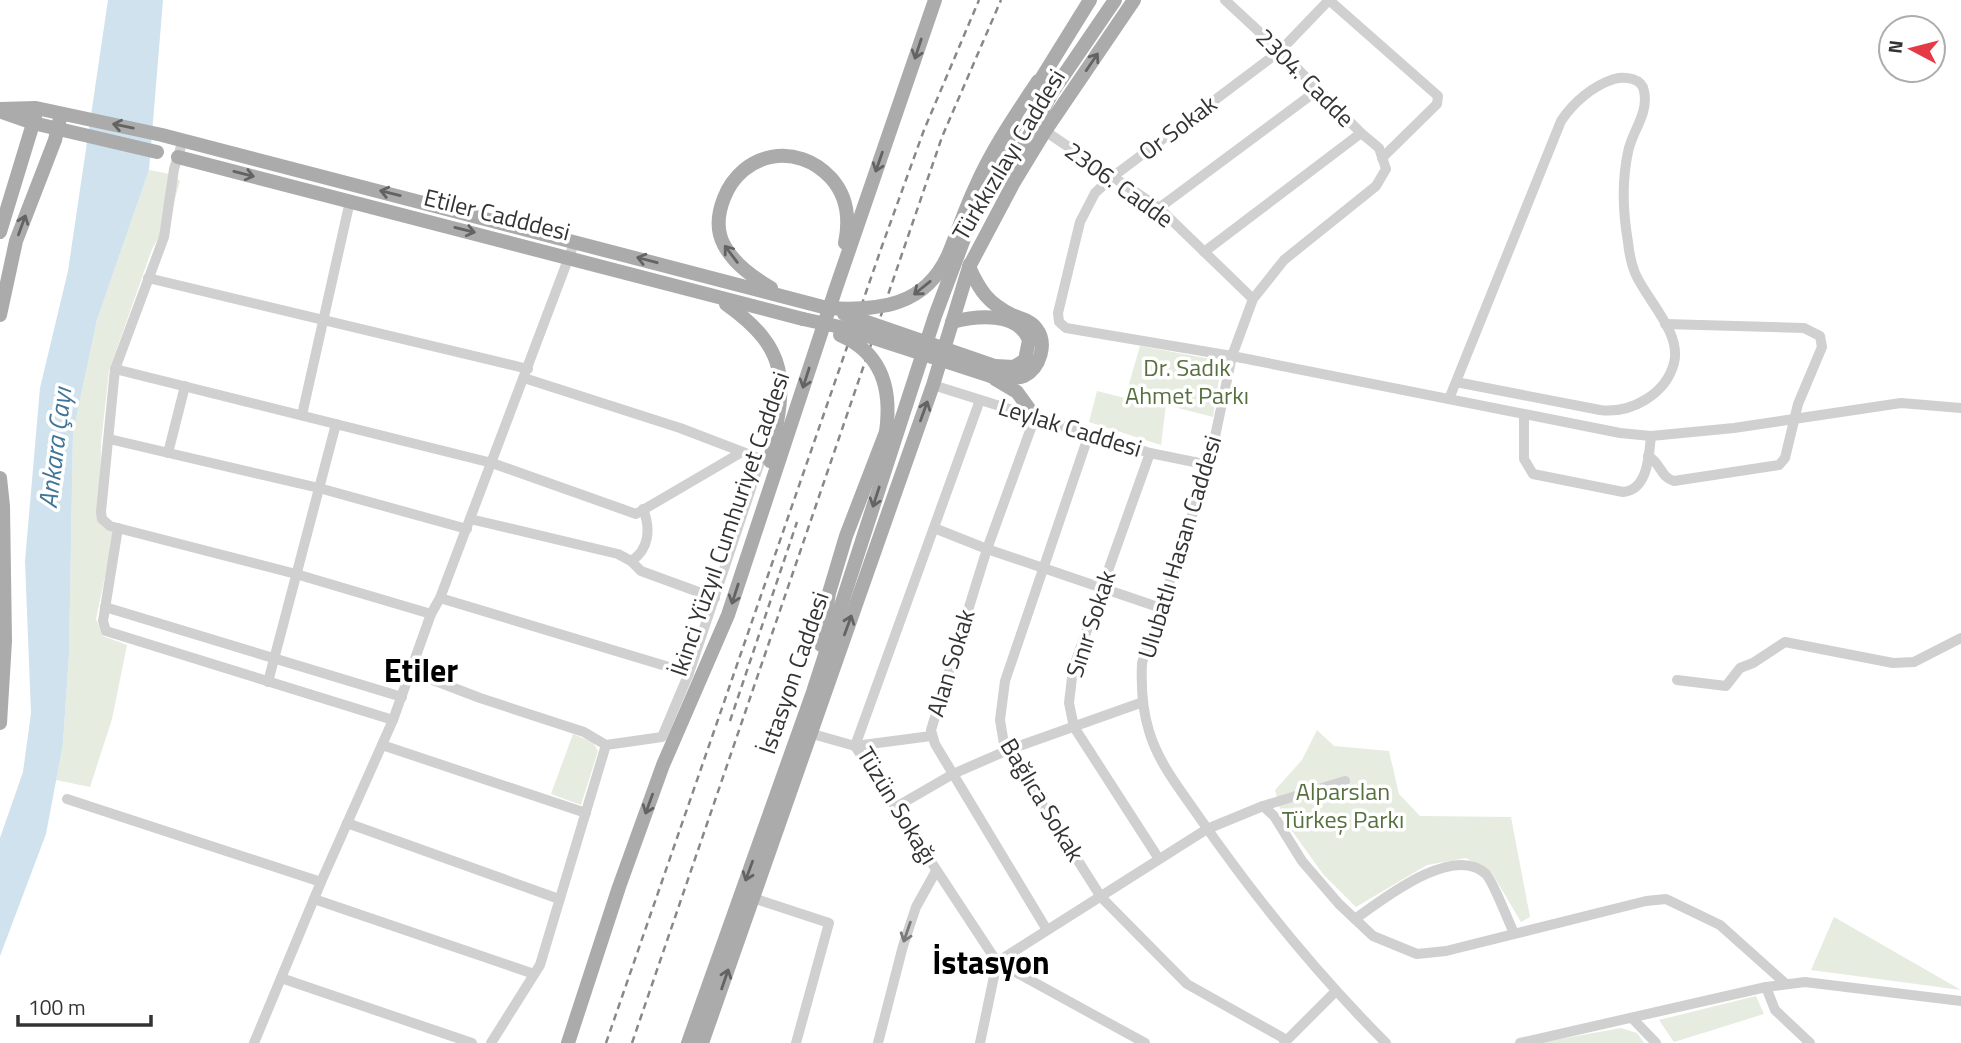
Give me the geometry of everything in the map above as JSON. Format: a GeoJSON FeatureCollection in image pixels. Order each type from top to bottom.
{"type":"FeatureCollection","features":[{"type":"Feature","properties":{"kind":"main road","name":"İkinci Yüzyıl Cumhuriyet Caddesi"},"geometry":{"type":"LineString","coordinates":[[568,1043],[663,765],[728,615],[935,0]]}},
{"type":"Feature","properties":{"kind":"main road","name":"Türkkızılayı Caddesi"},"geometry":{"type":"LineString","coordinates":[[935,316],[982,191],[1038,81],[1090,0]]}},
{"type":"Feature","properties":{"kind":"main road"},"geometry":{"type":"LineString","coordinates":[[59,121],[83,118],[183,140],[784,296],[827,308],[1009,378],[1023,376],[1036,365],[1041,352],[1041,339],[1035,327],[999,308],[980,291],[969,267],[990,213],[1047,101],[1115,0]]}},
{"type":"Feature","properties":{"kind":"main road","name":"Türkkızılayı Caddesi"},"geometry":{"type":"LineString","coordinates":[[933,385],[969,267],[1014,182],[1045,131],[1134,0]]}},
{"type":"Feature","properties":{"kind":"main road"},"geometry":{"type":"LineString","coordinates":[[827,308],[862,310],[891,306],[927,286],[949,253],[975,187],[1000,137],[1038,81]]}},
{"type":"Feature","properties":{"kind":"main road"},"geometry":{"type":"LineString","coordinates":[[1,111],[59,121],[80,133],[157,152]]}},
{"type":"Feature","properties":{"kind":"main road"},"geometry":{"type":"LineString","coordinates":[[1,111],[20,131],[25,152]]}},
{"type":"Feature","properties":{"kind":"main road"},"geometry":{"type":"LineString","coordinates":[[0,232],[35,116]]}},
{"type":"Feature","properties":{"kind":"main road"},"geometry":{"type":"LineString","coordinates":[[0,315],[16,241],[59,121]]}},
{"type":"Feature","properties":{"kind":"main road","name":"Etiler Cadddesi"},"geometry":{"type":"LineString","coordinates":[[178,157],[803,319]]}},
{"type":"Feature","properties":{"kind":"main road"},"geometry":{"type":"LineString","coordinates":[[784,296],[742,268],[724,246],[718,222],[721,206],[734,178],[755,161],[769,157],[799,158],[823,169],[838,185],[847,205],[847,233],[836,288]]}},
{"type":"Feature","properties":{"kind":"main road"},"geometry":{"type":"LineString","coordinates":[[719,299],[750,321],[771,349],[777,363],[782,391],[764,504]]}},
{"type":"Feature","properties":{"kind":"main road","name":"İstasyon Caddesi"},"geometry":{"type":"LineString","coordinates":[[688,1043],[813,692],[935,316]]}},
{"type":"Feature","properties":{"kind":"main road"},"geometry":{"type":"LineString","coordinates":[[952,322],[983,317],[1006,321],[1022,330],[1029,340],[1025,360],[1014,367],[993,371]]}},
{"type":"Feature","properties":{"kind":"main road"},"geometry":{"type":"LineString","coordinates":[[803,319],[841,327],[993,371],[1017,392],[1035,417]]}},
{"type":"Feature","properties":{"kind":"main road"},"geometry":{"type":"LineString","coordinates":[[803,319],[853,341],[875,361],[882,374],[887,397],[886,432],[846,536],[830,593],[813,692]]}},
{"type":"Feature","properties":{"kind":"main road","name":"İstasyon Caddesi"},"geometry":{"type":"LineString","coordinates":[[702,1043],[933,385]]}},
{"type":"Feature","properties":{"kind":"main road"},"geometry":{"type":"LineString","coordinates":[[0,478],[3,506],[5,641],[0,723]]}},
{"type":"Feature","properties":{"kind":"street","name":"2304. Cadde"},"geometry":{"type":"LineString","coordinates":[[1225,0],[1319,89],[1360,133],[1379,148],[1382,158]]}},
{"type":"Feature","properties":{"kind":"street","name":"Or Sokak"},"geometry":{"type":"LineString","coordinates":[[1232,356],[1066,328],[1059,322],[1058,313],[1080,222],[1095,193],[1111,178],[1280,51],[1329,0]]}},
{"type":"Feature","properties":{"kind":"street"},"geometry":{"type":"LineString","coordinates":[[1329,0],[1438,96],[1437,104],[1382,158]]}},
{"type":"Feature","properties":{"kind":"street"},"geometry":{"type":"LineString","coordinates":[[1449,399],[1557,129],[1578,101],[1595,88],[1614,79],[1634,79],[1641,84],[1644,92],[1644,111],[1630,143],[1627,159],[1625,224],[1635,272],[1675,345],[1675,358],[1670,374],[1648,398],[1625,410],[1600,410],[1456,382]]}},
{"type":"Feature","properties":{"kind":"street"},"geometry":{"type":"LineString","coordinates":[[1159,208],[1319,89]]}},
{"type":"Feature","properties":{"kind":"street","name":"2306. Cadde"},"geometry":{"type":"LineString","coordinates":[[1045,131],[1159,208],[1253,299]]}},
{"type":"Feature","properties":{"kind":"street"},"geometry":{"type":"LineString","coordinates":[[1204,251],[1360,133]]}},
{"type":"Feature","properties":{"kind":"street"},"geometry":{"type":"LineString","coordinates":[[183,140],[164,237],[115,369],[101,512],[105,523],[296,574],[431,614]]}},
{"type":"Feature","properties":{"kind":"street","name":"Ulubatlı Hasan Caddesi"},"geometry":{"type":"LineString","coordinates":[[1382,158],[1386,169],[1376,186],[1284,260],[1253,299],[1232,356],[1209,465],[1142,663],[1143,702],[1149,732],[1161,761],[1207,829],[1335,992],[1386,1043]]}},
{"type":"Feature","properties":{"kind":"street"},"geometry":{"type":"LineString","coordinates":[[302,415],[350,201]]}},
{"type":"Feature","properties":{"kind":"street"},"geometry":{"type":"LineString","coordinates":[[254,1043],[393,720],[431,614],[440,598],[575,241]]}},
{"type":"Feature","properties":{"kind":"street"},"geometry":{"type":"LineString","coordinates":[[148,278],[324,320],[526,374],[761,459],[689,673],[662,737],[606,745],[584,732],[480,698],[412,672]]}},
{"type":"Feature","properties":{"kind":"street"},"geometry":{"type":"LineString","coordinates":[[1648,456],[1659,464],[1665,477],[1674,481],[1775,468],[1785,458],[1798,404],[1822,347],[1822,339],[1817,333],[1798,327],[1665,324]]}},
{"type":"Feature","properties":{"kind":"street"},"geometry":{"type":"LineString","coordinates":[[1232,356],[1524,415],[1651,436],[1901,403],[1961,408]]}},
{"type":"Feature","properties":{"kind":"street"},"geometry":{"type":"LineString","coordinates":[[115,369],[492,463],[636,514],[743,452]]}},
{"type":"Feature","properties":{"kind":"street","name":"Leylak Caddesi"},"geometry":{"type":"LineString","coordinates":[[933,385],[1150,453],[1209,465]]}},
{"type":"Feature","properties":{"kind":"street"},"geometry":{"type":"LineString","coordinates":[[167,453],[186,386]]}},
{"type":"Feature","properties":{"kind":"street","name":"Tüzün Sokağı"},"geometry":{"type":"LineString","coordinates":[[980,400],[855,746],[997,962],[1145,1043]]}},
{"type":"Feature","properties":{"kind":"street"},"geometry":{"type":"LineString","coordinates":[[1524,415],[1524,460],[1536,476],[1626,492],[1638,486],[1648,456],[1651,436]]}},
{"type":"Feature","properties":{"kind":"street","name":"Alan Sokak"},"geometry":{"type":"LineString","coordinates":[[1035,417],[987,549],[932,720],[931,736],[1047,930]]}},
{"type":"Feature","properties":{"kind":"street"},"geometry":{"type":"LineString","coordinates":[[268,682],[336,424]]}},
{"type":"Feature","properties":{"kind":"street","name":"Bağlıca Sokak"},"geometry":{"type":"LineString","coordinates":[[1089,434],[1002,693],[1000,728],[1008,750],[1101,897],[1187,984],[1284,1041]]}},
{"type":"Feature","properties":{"kind":"street"},"geometry":{"type":"LineString","coordinates":[[109,439],[468,524],[618,554],[641,570],[715,598]]}},
{"type":"Feature","properties":{"kind":"street","name":"Sınır Sokak"},"geometry":{"type":"LineString","coordinates":[[1150,453],[1073,669],[1069,703],[1074,727],[1159,859]]}},
{"type":"Feature","properties":{"kind":"street"},"geometry":{"type":"LineString","coordinates":[[631,561],[641,555],[646,541],[648,521],[643,509]]}},
{"type":"Feature","properties":{"kind":"street"},"geometry":{"type":"LineString","coordinates":[[118,528],[103,624],[106,631],[393,720]]}},
{"type":"Feature","properties":{"kind":"street"},"geometry":{"type":"LineString","coordinates":[[934,528],[987,549],[1161,608]]}},
{"type":"Feature","properties":{"kind":"street"},"geometry":{"type":"LineString","coordinates":[[440,598],[689,673]]}},
{"type":"Feature","properties":{"kind":"street"},"geometry":{"type":"LineString","coordinates":[[105,607],[402,697]]}},
{"type":"Feature","properties":{"kind":"street"},"geometry":{"type":"LineString","coordinates":[[1677,680],[1726,686],[1741,668],[1785,642],[1893,663],[1914,662],[1961,638]]}},
{"type":"Feature","properties":{"kind":"street"},"geometry":{"type":"LineString","coordinates":[[896,807],[953,774],[1008,750],[1143,702]]}},
{"type":"Feature","properties":{"kind":"street"},"geometry":{"type":"LineString","coordinates":[[809,733],[855,746],[931,736]]}},
{"type":"Feature","properties":{"kind":"street"},"geometry":{"type":"LineString","coordinates":[[382,745],[586,813]]}},
{"type":"Feature","properties":{"kind":"street"},"geometry":{"type":"LineString","coordinates":[[491,1043],[540,965],[606,745]]}},
{"type":"Feature","properties":{"kind":"street"},"geometry":{"type":"LineString","coordinates":[[980,1043],[997,962],[1207,829],[1263,806],[1345,781]]}},
{"type":"Feature","properties":{"kind":"street"},"geometry":{"type":"LineString","coordinates":[[67,799],[321,882]]}},
{"type":"Feature","properties":{"kind":"street"},"geometry":{"type":"LineString","coordinates":[[1263,806],[1274,816],[1302,861],[1339,904],[1373,936],[1417,954],[1446,951],[1646,901],[1667,899],[1720,925],[1786,984]]}},
{"type":"Feature","properties":{"kind":"street"},"geometry":{"type":"LineString","coordinates":[[347,823],[559,899]]}},
{"type":"Feature","properties":{"kind":"street"},"geometry":{"type":"LineString","coordinates":[[1355,919],[1434,869],[1471,865],[1486,875],[1514,933]]}},
{"type":"Feature","properties":{"kind":"street"},"geometry":{"type":"LineString","coordinates":[[878,1043],[916,907],[936,870]]}},
{"type":"Feature","properties":{"kind":"street"},"geometry":{"type":"LineString","coordinates":[[752,898],[829,923],[796,1043]]}},
{"type":"Feature","properties":{"kind":"street"},"geometry":{"type":"LineString","coordinates":[[314,899],[534,974]]}},
{"type":"Feature","properties":{"kind":"street"},"geometry":{"type":"LineString","coordinates":[[281,978],[472,1043]]}},
{"type":"Feature","properties":{"kind":"street"},"geometry":{"type":"LineString","coordinates":[[1520,1043],[1766,987],[1805,982],[1961,1001]]}},
{"type":"Feature","properties":{"kind":"street"},"geometry":{"type":"LineString","coordinates":[[1766,987],[1775,1010],[1810,1043]]}},
{"type":"Feature","properties":{"kind":"street"},"geometry":{"type":"LineString","coordinates":[[1284,1041],[1335,992]]}},
{"type":"Feature","properties":{"kind":"street"},"geometry":{"type":"LineString","coordinates":[[1632,1018],[1656,1043]]}},
{"type":"Feature","properties":{"kind":"green space"},"geometry":{"type":"Polygon","coordinates":[[[149,170],[170,174],[180,181],[169,220],[152,249],[109,371],[101,444],[100,516],[114,534],[96,619],[103,636],[127,645],[112,719],[90,787],[56,780],[63,744],[69,654],[73,433],[97,320],[149,170]]]}},
{"type":"Feature","properties":{"kind":"green space","name":"Dr. Sadık Ahmet Parkı"},"geometry":{"type":"Polygon","coordinates":[[[1140,346],[1211,359],[1221,367],[1213,417],[1166,405],[1161,445],[1089,422],[1097,391],[1125,398],[1140,346]]]}},
{"type":"Feature","properties":{"kind":"green space","name":"Alparslan Türkeş Parkı"},"geometry":{"type":"Polygon","coordinates":[[[1317,730],[1334,746],[1389,751],[1399,794],[1420,816],[1511,817],[1530,917],[1521,922],[1492,873],[1466,858],[1427,865],[1356,907],[1323,874],[1282,817],[1275,790],[1302,760],[1317,730]]]}},
{"type":"Feature","properties":{"kind":"green space"},"geometry":{"type":"Polygon","coordinates":[[[573,734],[593,742],[598,751],[581,805],[551,794],[573,734]]]}},
{"type":"Feature","properties":{"kind":"green space"},"geometry":{"type":"Polygon","coordinates":[[[1834,917],[1961,990],[1811,970],[1834,917]]]}},
{"type":"Feature","properties":{"kind":"green space"},"geometry":{"type":"Polygon","coordinates":[[[1756,996],[1764,1014],[1674,1042],[1659,1020],[1756,996]]]}},
{"type":"Feature","properties":{"kind":"green space"},"geometry":{"type":"Polygon","coordinates":[[[1621,1028],[1637,1033],[1644,1043],[1538,1043],[1621,1028]]]}},
{"type":"Feature","properties":{"kind":"water","name":"Ankara Çayı"},"geometry":{"type":"Polygon","coordinates":[[[108,0],[163,0],[149,170],[97,320],[73,433],[69,654],[63,744],[46,834],[0,956],[0,838],[23,772],[31,713],[25,561],[40,388],[68,271],[108,0]]]}},
{"type":"Feature","properties":{"kind":"railway"},"geometry":{"type":"LineString","coordinates":[[606,1043],[882,246],[924,130],[979,0]]}},
{"type":"Feature","properties":{"kind":"railway"},"geometry":{"type":"LineString","coordinates":[[632,1043],[942,137],[1001,0]]}},
{"type":"Feature","properties":{"kind":"railway"},"geometry":{"type":"LineString","coordinates":[[730,721],[797,522]]}},
{"type":"Feature","properties":{"kind":"district","name":"Etiler"},"geometry":{"type":"Point","coordinates":[421,671]}},
{"type":"Feature","properties":{"kind":"district","name":"İstasyon"},"geometry":{"type":"Point","coordinates":[991,963]}}]}
